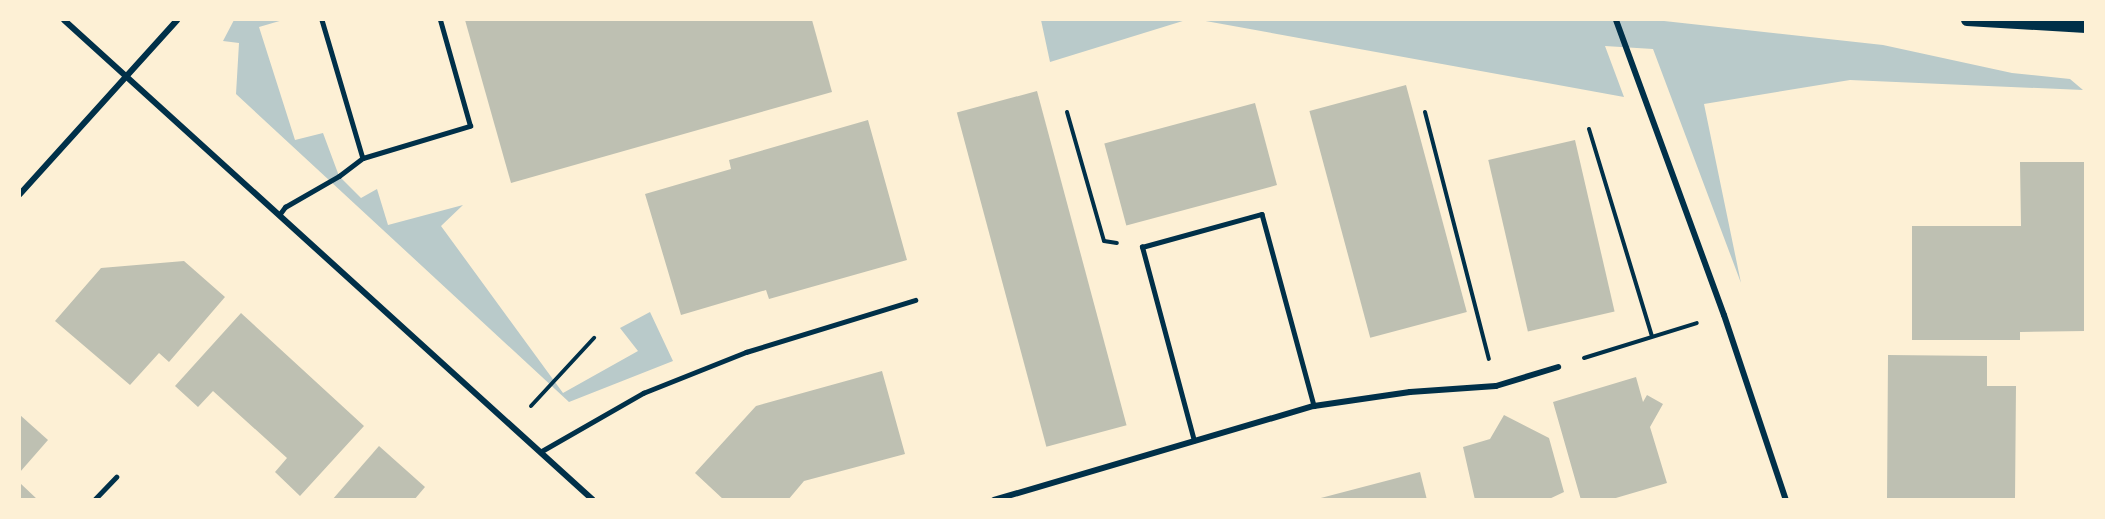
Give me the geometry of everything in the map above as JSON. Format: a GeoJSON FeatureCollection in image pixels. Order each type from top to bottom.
{"type":"FeatureCollection","features":[{"type":"Feature","properties":{"kind":"main road"},"geometry":{"type":"LineString","coordinates":[[1967,20],[2085,27]]}},
{"type":"Feature","properties":{"kind":"street"},"geometry":{"type":"LineString","coordinates":[[64,20],[593,500]]}},
{"type":"Feature","properties":{"kind":"street"},"geometry":{"type":"LineString","coordinates":[[20,194],[177,20]]}},
{"type":"Feature","properties":{"kind":"street"},"geometry":{"type":"LineString","coordinates":[[1616,20],[1724,315],[1786,500]]}},
{"type":"Feature","properties":{"kind":"street"},"geometry":{"type":"LineString","coordinates":[[994,500],[1314,406],[1410,392],[1496,386],[1558,367]]}},
{"type":"Feature","properties":{"kind":"lane"},"geometry":{"type":"LineString","coordinates":[[322,20],[363,158]]}},
{"type":"Feature","properties":{"kind":"lane"},"geometry":{"type":"LineString","coordinates":[[279,215],[285,207],[339,176],[363,158],[470,126],[440,20]]}},
{"type":"Feature","properties":{"kind":"lane"},"geometry":{"type":"LineString","coordinates":[[1194,441],[1142,247],[1262,214],[1314,406]]}},
{"type":"Feature","properties":{"kind":"lane"},"geometry":{"type":"LineString","coordinates":[[540,452],[653,389],[746,352],[915,300]]}},
{"type":"Feature","properties":{"kind":"lane"},"geometry":{"type":"LineString","coordinates":[[94,500],[116,477]]}},
{"type":"Feature","properties":{"kind":"path"},"geometry":{"type":"LineString","coordinates":[[1067,112],[1104,241],[1142,247]]}},
{"type":"Feature","properties":{"kind":"path"},"geometry":{"type":"LineString","coordinates":[[1425,112],[1496,386]]}},
{"type":"Feature","properties":{"kind":"path"},"geometry":{"type":"LineString","coordinates":[[1589,129],[1652,336]]}},
{"type":"Feature","properties":{"kind":"path"},"geometry":{"type":"LineString","coordinates":[[1558,367],[1696,323]]}},
{"type":"Feature","properties":{"kind":"path"},"geometry":{"type":"LineString","coordinates":[[513,427],[594,338]]}},
{"type":"Feature","properties":{"kind":"shaded area"},"geometry":{"type":"Polygon","coordinates":[[[234,20],[283,20],[259,27],[295,140],[323,133],[339,176],[361,198],[377,189],[388,225],[463,205],[441,226],[563,393],[638,351],[620,328],[650,312],[673,361],[569,402],[236,94],[239,43],[223,41],[234,20]]]}},
{"type":"Feature","properties":{"kind":"shaded area"},"geometry":{"type":"Polygon","coordinates":[[[1041,20],[1186,20],[1050,62],[1041,20]]]}},
{"type":"Feature","properties":{"kind":"shaded area"},"geometry":{"type":"Polygon","coordinates":[[[1200,20],[1655,20],[1883,45],[2012,73],[2070,79],[2083,90],[1850,80],[1704,104],[1741,283],[1653,49],[1605,46],[1624,97],[1200,20]]]}},
{"type":"Feature","properties":{"kind":"building"},"geometry":{"type":"Polygon","coordinates":[[[465,20],[812,20],[832,92],[511,183],[465,20]]]}},
{"type":"Feature","properties":{"kind":"building"},"geometry":{"type":"Polygon","coordinates":[[[1406,85],[1467,312],[1370,338],[1309,111],[1406,85]]]}},
{"type":"Feature","properties":{"kind":"building"},"geometry":{"type":"Polygon","coordinates":[[[1037,91],[1127,425],[1046,447],[957,112],[1037,91]]]}},
{"type":"Feature","properties":{"kind":"building"},"geometry":{"type":"Polygon","coordinates":[[[1255,103],[1277,185],[1126,225],[1104,143],[1255,103]]]}},
{"type":"Feature","properties":{"kind":"building"},"geometry":{"type":"Polygon","coordinates":[[[868,120],[907,260],[769,299],[766,290],[681,315],[645,194],[731,169],[729,160],[868,120]]]}},
{"type":"Feature","properties":{"kind":"building"},"geometry":{"type":"Polygon","coordinates":[[[1575,140],[1615,311],[1528,332],[1488,160],[1575,140]]]}},
{"type":"Feature","properties":{"kind":"building"},"geometry":{"type":"Polygon","coordinates":[[[2020,162],[2085,162],[2085,331],[2020,332],[2020,340],[1912,340],[1912,226],[2021,226],[2020,162]]]}},
{"type":"Feature","properties":{"kind":"building"},"geometry":{"type":"Polygon","coordinates":[[[184,261],[225,297],[169,362],[159,353],[130,385],[55,321],[101,268],[184,261]]]}},
{"type":"Feature","properties":{"kind":"building"},"geometry":{"type":"Polygon","coordinates":[[[241,313],[364,426],[300,496],[275,472],[287,458],[213,391],[198,407],[175,386],[241,313]]]}},
{"type":"Feature","properties":{"kind":"building"},"geometry":{"type":"Polygon","coordinates":[[[1888,355],[1987,356],[1987,386],[2016,386],[2015,500],[1887,500],[1888,355]]]}},
{"type":"Feature","properties":{"kind":"building"},"geometry":{"type":"Polygon","coordinates":[[[882,371],[905,454],[804,481],[788,500],[724,500],[695,473],[756,406],[882,371]]]}},
{"type":"Feature","properties":{"kind":"building"},"geometry":{"type":"Polygon","coordinates":[[[1636,377],[1643,402],[1647,395],[1663,404],[1650,427],[1667,483],[1609,500],[1581,500],[1553,402],[1636,377]]]}},
{"type":"Feature","properties":{"kind":"building"},"geometry":{"type":"Polygon","coordinates":[[[20,415],[48,440],[20,472],[20,415]]]}},
{"type":"Feature","properties":{"kind":"building"},"geometry":{"type":"Polygon","coordinates":[[[1504,415],[1549,438],[1564,492],[1547,500],[1475,500],[1463,447],[1490,439],[1504,415]]]}},
{"type":"Feature","properties":{"kind":"building"},"geometry":{"type":"Polygon","coordinates":[[[379,446],[425,487],[414,500],[332,500],[379,446]]]}},
{"type":"Feature","properties":{"kind":"building"},"geometry":{"type":"Polygon","coordinates":[[[1420,472],[1427,500],[1317,500],[1317,499],[1420,472]]]}},
{"type":"Feature","properties":{"kind":"building"},"geometry":{"type":"Polygon","coordinates":[[[20,483],[38,500],[20,500],[20,483]]]}}]}
